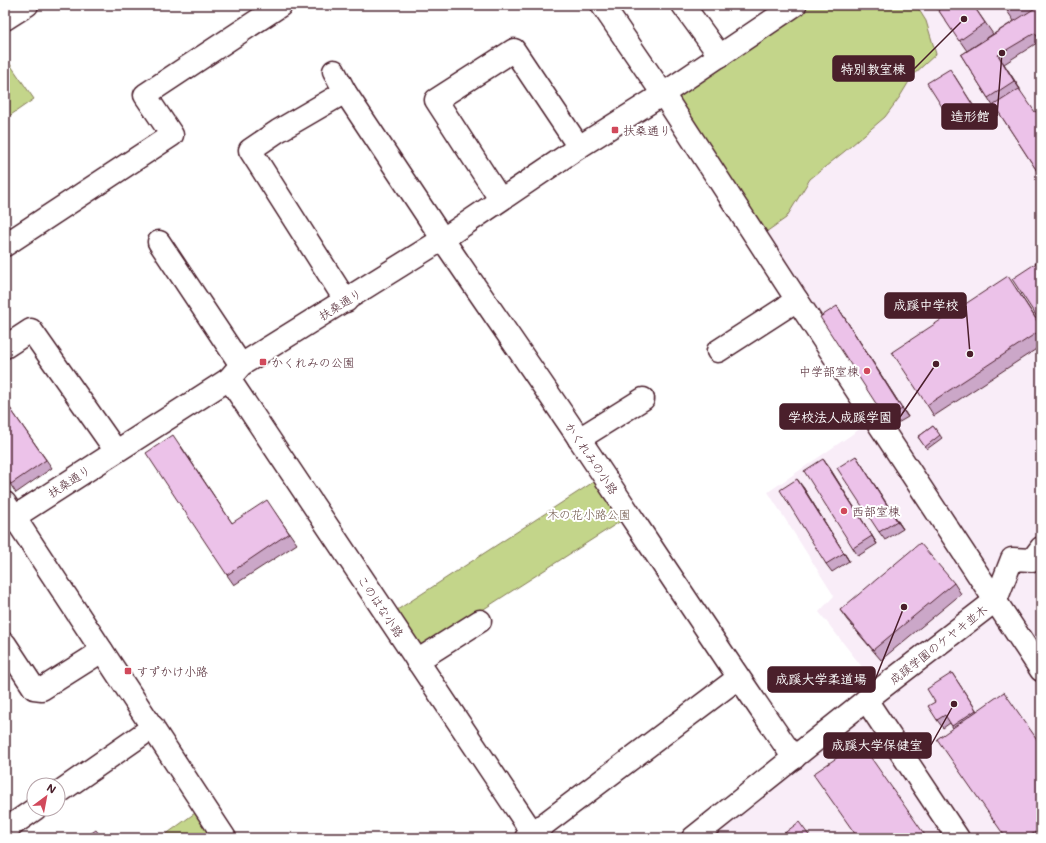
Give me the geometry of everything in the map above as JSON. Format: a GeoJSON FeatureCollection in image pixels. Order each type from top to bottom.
{"type":"FeatureCollection","features":[{"type":"Feature","properties":{"kind":"street"},"geometry":{"type":"LineString","coordinates":[[5,19],[27,5]]}},
{"type":"Feature","properties":{"kind":"street"},"geometry":{"type":"LineString","coordinates":[[5,245],[172,135],[145,95],[281,5]]}},
{"type":"Feature","properties":{"kind":"street"},"geometry":{"type":"LineString","coordinates":[[602,5],[664,94],[797,300],[1041,670]]}},
{"type":"Feature","properties":{"kind":"street"},"geometry":{"type":"LineString","coordinates":[[683,5],[720,56]]}},
{"type":"Feature","properties":{"kind":"street","name":"扶桑通り"},"geometry":{"type":"LineString","coordinates":[[8,514],[116,451],[235,372],[443,239],[578,147],[664,94],[720,56],[783,8]]}},
{"type":"Feature","properties":{"kind":"street"},"geometry":{"type":"LineString","coordinates":[[500,199],[436,100],[514,50],[578,147]]}},
{"type":"Feature","properties":{"kind":"street","name":"かくれみの小路"},"geometry":{"type":"LineString","coordinates":[[334,71],[345,92],[443,239],[712,636],[738,678],[794,758]]}},
{"type":"Feature","properties":{"kind":"street"},"geometry":{"type":"LineString","coordinates":[[345,92],[278,131],[250,150],[346,301]]}},
{"type":"Feature","properties":{"kind":"street","name":"このはな小路"},"geometry":{"type":"LineString","coordinates":[[159,242],[235,372],[417,661],[532,836]]}},
{"type":"Feature","properties":{"kind":"street"},"geometry":{"type":"LineString","coordinates":[[718,351],[797,300]]}},
{"type":"Feature","properties":{"kind":"street"},"geometry":{"type":"LineString","coordinates":[[5,347],[31,330],[116,451]]}},
{"type":"Feature","properties":{"kind":"street"},"geometry":{"type":"LineString","coordinates":[[579,439],[643,399]]}},
{"type":"Feature","properties":{"kind":"street"},"geometry":{"type":"LineString","coordinates":[[8,514],[153,727],[225,838]]}},
{"type":"Feature","properties":{"kind":"street"},"geometry":{"type":"LineString","coordinates":[[996,600],[1012,559],[1032,560],[1041,548]]}},
{"type":"Feature","properties":{"kind":"street","name":"成蹊学園のケヤキ並木"},"geometry":{"type":"LineString","coordinates":[[693,838],[866,700],[996,600]]}},
{"type":"Feature","properties":{"kind":"street"},"geometry":{"type":"LineString","coordinates":[[417,661],[480,621]]}},
{"type":"Feature","properties":{"kind":"street"},"geometry":{"type":"LineString","coordinates":[[5,644],[34,688],[42,689],[102,651]]}},
{"type":"Feature","properties":{"kind":"street"},"geometry":{"type":"LineString","coordinates":[[532,836],[738,678]]}},
{"type":"Feature","properties":{"kind":"street"},"geometry":{"type":"LineString","coordinates":[[866,700],[958,838]]}},
{"type":"Feature","properties":{"kind":"street"},"geometry":{"type":"LineString","coordinates":[[66,787],[153,727]]}},
{"type":"Feature","properties":{"kind":"street"},"geometry":{"type":"LineString","coordinates":[[5,830],[26,816]]}},
{"type":"Feature","properties":{"kind":"shaded area"},"geometry":{"type":"Polygon","coordinates":[[[803,5],[1041,5],[1041,838],[693,838],[877,686],[819,612],[834,596],[768,492],[870,422],[663,99],[803,5]]]}},
{"type":"Feature","properties":{"kind":"green space"},"geometry":{"type":"Polygon","coordinates":[[[808,5],[916,5],[926,21],[936,54],[913,75],[885,117],[810,179],[786,218],[756,239],[668,95],[808,5]]]}},
{"type":"Feature","properties":{"kind":"green space"},"geometry":{"type":"Polygon","coordinates":[[[5,57],[34,99],[5,119],[5,57]]]}},
{"type":"Feature","properties":{"kind":"green space","name":"木の花小路公園"},"geometry":{"type":"Polygon","coordinates":[[[598,479],[624,519],[420,650],[394,612],[598,479]]]}},
{"type":"Feature","properties":{"kind":"green space"},"geometry":{"type":"Polygon","coordinates":[[[195,813],[211,838],[161,838],[195,813]]]}},
{"type":"Feature","properties":{"kind":"building"},"geometry":{"type":"Polygon","coordinates":[[[935,5],[973,5],[985,23],[959,41],[935,5]]]}},
{"type":"Feature","properties":{"kind":"building"},"geometry":{"type":"Polygon","coordinates":[[[1003,5],[1018,5],[1008,12],[1003,5]]]}},
{"type":"Feature","properties":{"kind":"building"},"geometry":{"type":"Polygon","coordinates":[[[1040,5],[1041,43],[1035,33],[998,55],[1014,81],[988,98],[961,55],[1040,5]]]}},
{"type":"Feature","properties":{"kind":"building"},"geometry":{"type":"Polygon","coordinates":[[[950,69],[974,107],[951,121],[927,83],[950,69]]]}},
{"type":"Feature","properties":{"kind":"building"},"geometry":{"type":"Polygon","coordinates":[[[1019,89],[1035,112],[1041,108],[1041,177],[994,105],[1019,89]]]}},
{"type":"Feature","properties":{"kind":"building"},"geometry":{"type":"Polygon","coordinates":[[[1041,260],[1041,323],[1012,279],[1041,260]]]}},
{"type":"Feature","properties":{"kind":"building"},"geometry":{"type":"Polygon","coordinates":[[[1008,276],[1041,327],[1041,330],[927,405],[892,352],[1008,276]]]}},
{"type":"Feature","properties":{"kind":"building","name":"中学部室棟"},"geometry":{"type":"Polygon","coordinates":[[[837,306],[902,409],[886,419],[820,317],[837,306]]]}},
{"type":"Feature","properties":{"kind":"building"},"geometry":{"type":"Polygon","coordinates":[[[5,401],[46,460],[11,484],[5,476],[5,401]]]}},
{"type":"Feature","properties":{"kind":"building"},"geometry":{"type":"Polygon","coordinates":[[[933,426],[940,435],[925,447],[918,437],[933,426]]]}},
{"type":"Feature","properties":{"kind":"building"},"geometry":{"type":"Polygon","coordinates":[[[173,435],[232,523],[267,500],[289,533],[227,575],[146,453],[173,435]]]}},
{"type":"Feature","properties":{"kind":"building"},"geometry":{"type":"Polygon","coordinates":[[[856,456],[897,521],[879,532],[837,468],[856,456]]]}},
{"type":"Feature","properties":{"kind":"building","name":"西部室棟"},"geometry":{"type":"Polygon","coordinates":[[[823,459],[872,536],[853,548],[804,471],[823,459]]]}},
{"type":"Feature","properties":{"kind":"building"},"geometry":{"type":"Polygon","coordinates":[[[797,479],[844,553],[826,564],[780,490],[797,479]]]}},
{"type":"Feature","properties":{"kind":"building"},"geometry":{"type":"Polygon","coordinates":[[[920,543],[954,583],[873,650],[840,610],[920,543]]]}},
{"type":"Feature","properties":{"kind":"building"},"geometry":{"type":"Polygon","coordinates":[[[952,673],[976,710],[952,726],[945,715],[937,720],[928,706],[935,702],[927,689],[952,673]]]}},
{"type":"Feature","properties":{"kind":"building"},"geometry":{"type":"Polygon","coordinates":[[[1004,692],[1041,745],[1041,828],[1027,838],[1006,838],[937,739],[1004,692]]]}},
{"type":"Feature","properties":{"kind":"building"},"geometry":{"type":"Polygon","coordinates":[[[860,742],[927,838],[858,838],[813,774],[860,742]]]}},
{"type":"Feature","properties":{"kind":"building"},"geometry":{"type":"Polygon","coordinates":[[[799,822],[811,838],[778,838],[799,822]]]}},
{"type":"Feature","properties":{"kind":"building"},"geometry":{"type":"Polygon","coordinates":[[[96,830],[102,838],[84,838],[96,830]]]}},
{"type":"Feature","properties":{"kind":"place","name":"特別教室棟"},"geometry":{"type":"Point","coordinates":[964,19]}},
{"type":"Feature","properties":{"kind":"place","name":"造形館"},"geometry":{"type":"Point","coordinates":[1002,53]}},
{"type":"Feature","properties":{"kind":"place","name":"扶桑通り"},"geometry":{"type":"Point","coordinates":[615,130]}},
{"type":"Feature","properties":{"kind":"place","name":"成蹊中学校"},"geometry":{"type":"Point","coordinates":[970,354]}},
{"type":"Feature","properties":{"kind":"place","name":"かくれみの公園"},"geometry":{"type":"Point","coordinates":[263,362]}},
{"type":"Feature","properties":{"kind":"place","name":"学校法人成蹊学園"},"geometry":{"type":"Point","coordinates":[936,364]}},
{"type":"Feature","properties":{"kind":"place","name":"中学部室棟"},"geometry":{"type":"Point","coordinates":[867,371]}},
{"type":"Feature","properties":{"kind":"place","name":"西部室棟"},"geometry":{"type":"Point","coordinates":[844,511]}},
{"type":"Feature","properties":{"kind":"place","name":"成蹊大学柔道場"},"geometry":{"type":"Point","coordinates":[904,607]}},
{"type":"Feature","properties":{"kind":"place","name":"すずかけ小路"},"geometry":{"type":"Point","coordinates":[128,671]}},
{"type":"Feature","properties":{"kind":"place","name":"成蹊大学保健室"},"geometry":{"type":"Point","coordinates":[954,704]}}]}
